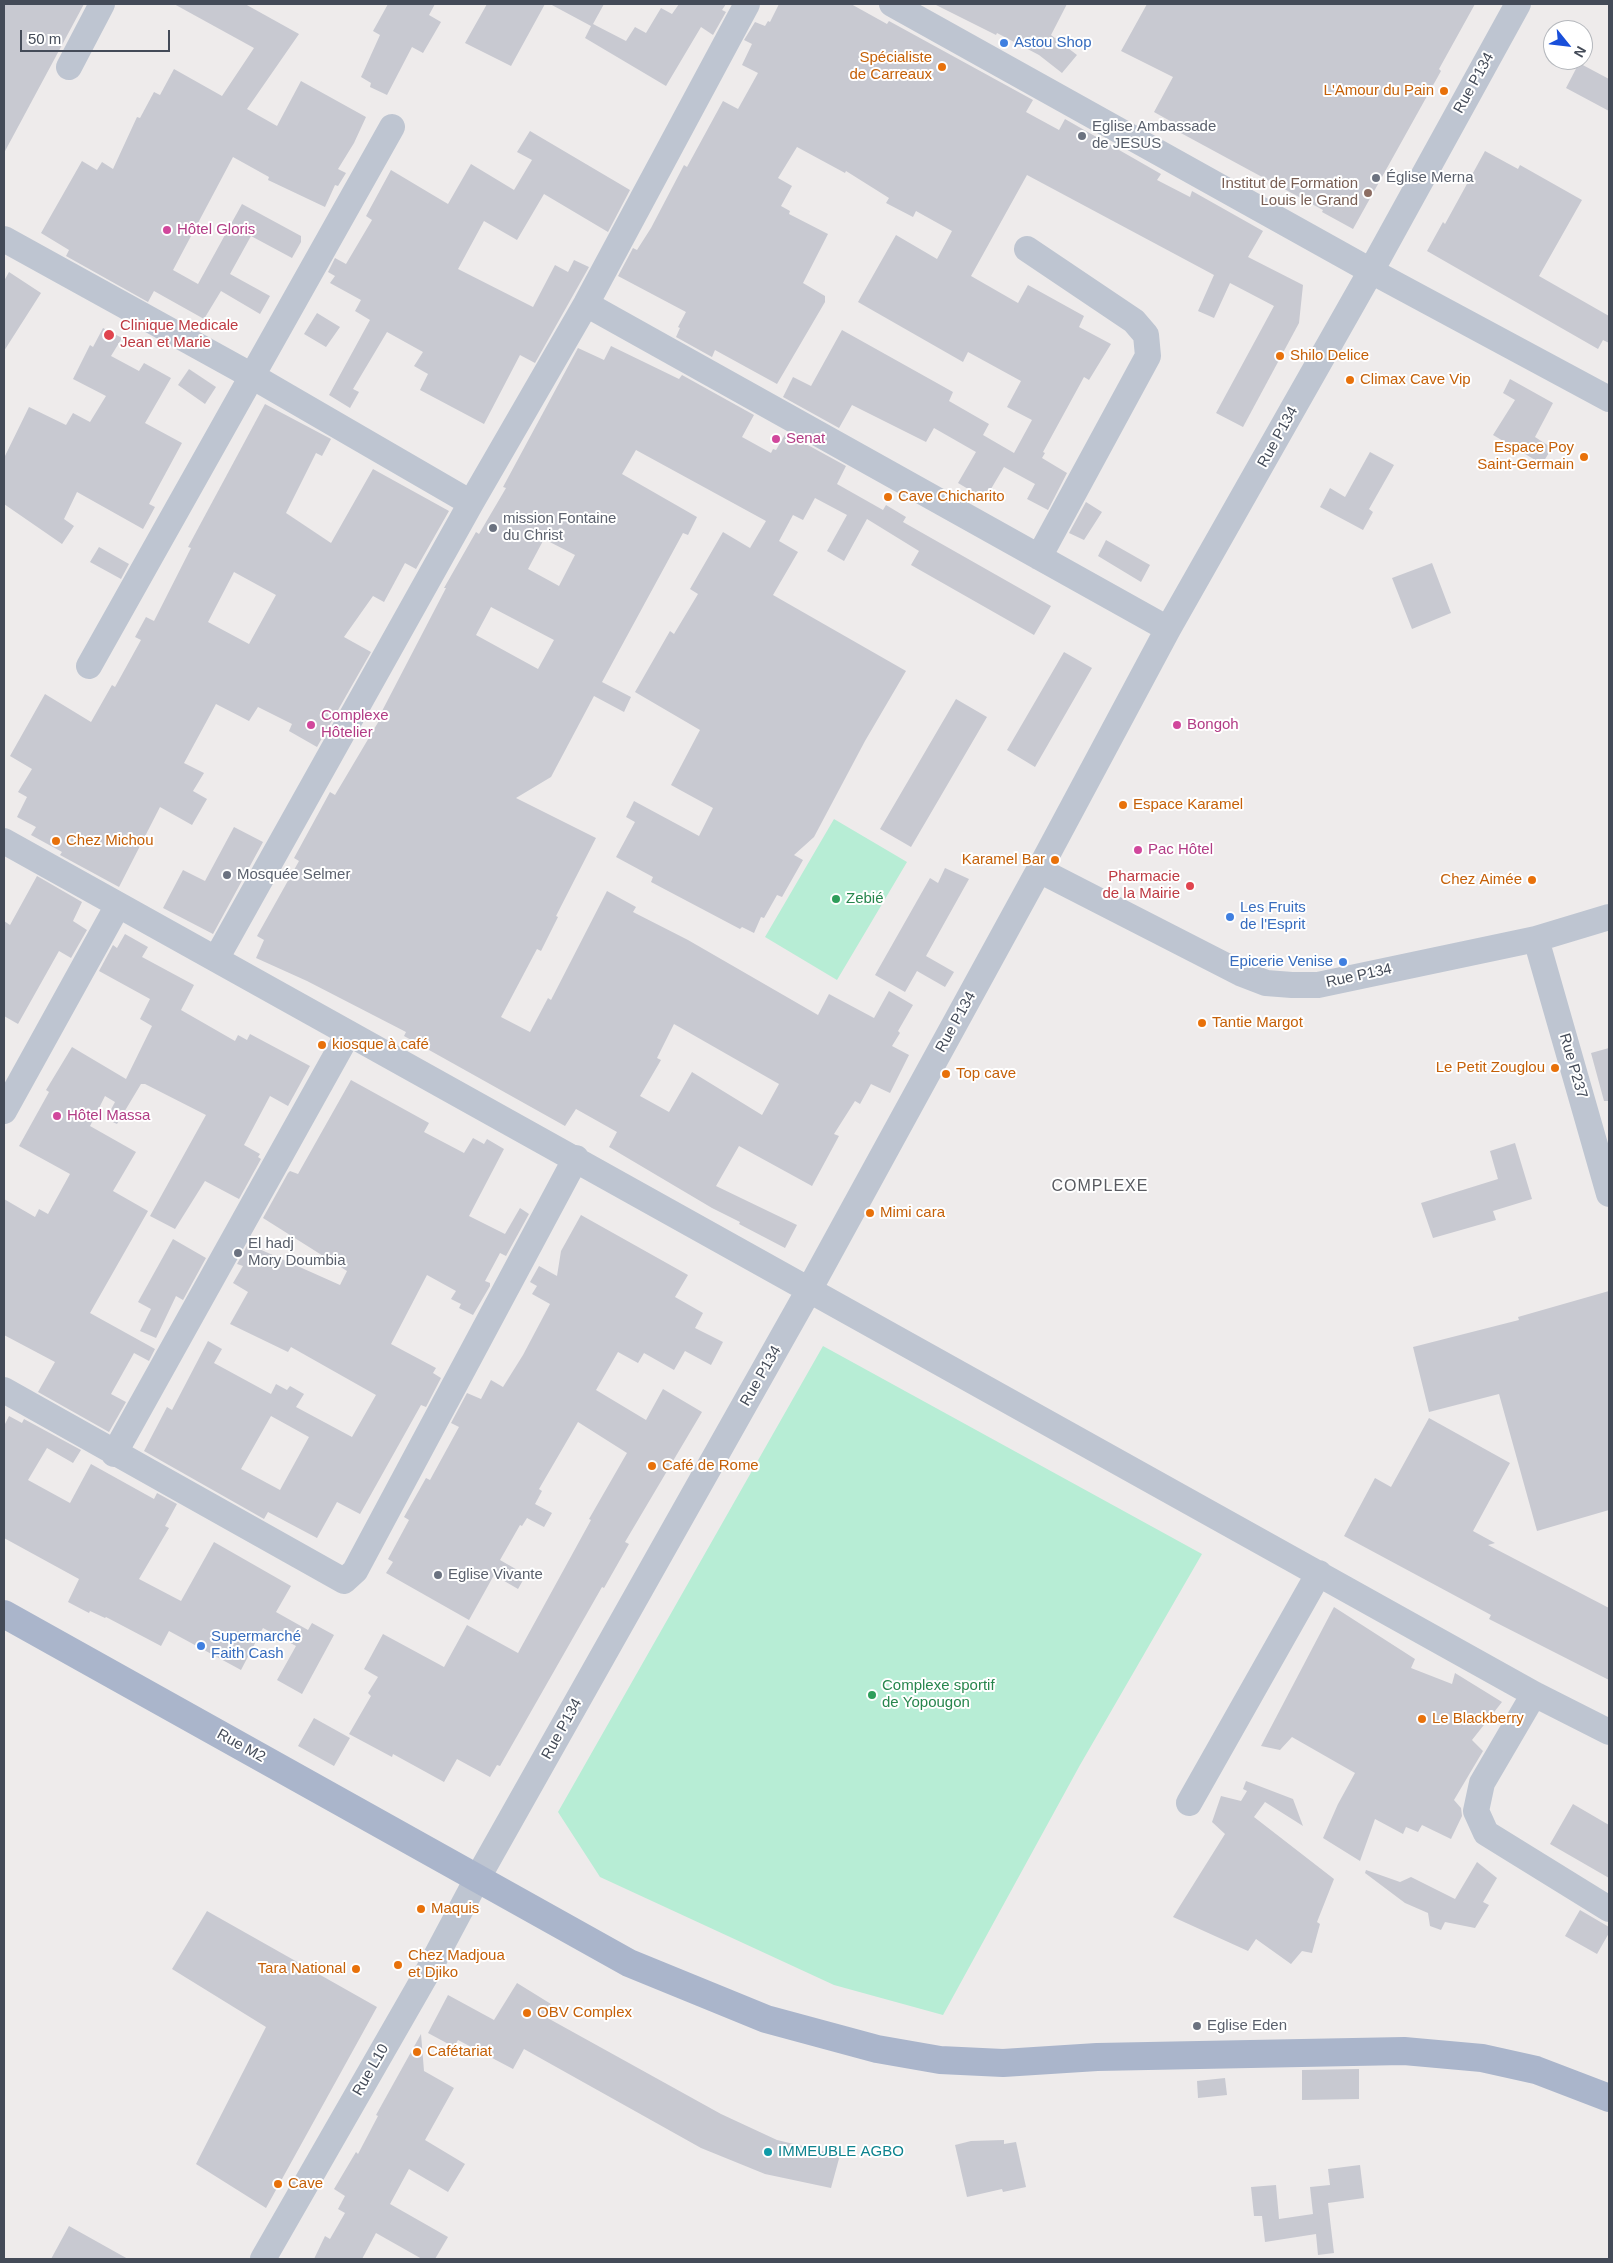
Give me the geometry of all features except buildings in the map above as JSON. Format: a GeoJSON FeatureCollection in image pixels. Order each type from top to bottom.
{"type":"FeatureCollection","features":[{"type":"Feature","properties":{"kind":"main road","name":"Rue M2"},"geometry":{"type":"LineString","coordinates":[[4,1614],[629,1963],[766,2019],[877,2049],[940,2060],[1003,2063],[1097,2057],[1404,2051],[1482,2058],[1536,2070],[1609,2098]]}},
{"type":"Feature","properties":{"kind":"street"},"geometry":{"type":"LineString","coordinates":[[69,67],[102,4]]}},
{"type":"Feature","properties":{"kind":"street"},"geometry":{"type":"LineString","coordinates":[[216,959],[471,503],[586,304],[746,4]]}},
{"type":"Feature","properties":{"kind":"street"},"geometry":{"type":"LineString","coordinates":[[892,4],[1371,270],[1609,399]]}},
{"type":"Feature","properties":{"kind":"street","name":"Rue P134"},"geometry":{"type":"LineString","coordinates":[[477,1879],[809,1290],[1039,870],[1168,629],[1371,270],[1518,4]]}},
{"type":"Feature","properties":{"kind":"street"},"geometry":{"type":"LineString","coordinates":[[89,666],[392,127]]}},
{"type":"Feature","properties":{"kind":"street"},"geometry":{"type":"LineString","coordinates":[[4,239],[252,376],[471,503]]}},
{"type":"Feature","properties":{"kind":"street"},"geometry":{"type":"LineString","coordinates":[[1027,249],[1134,321],[1146,335],[1148,356],[1039,558]]}},
{"type":"Feature","properties":{"kind":"street"},"geometry":{"type":"LineString","coordinates":[[586,304],[1168,629]]}},
{"type":"Feature","properties":{"kind":"street"},"geometry":{"type":"LineString","coordinates":[[4,841],[348,1034],[576,1158],[1534,1694],[1609,1732]]}},
{"type":"Feature","properties":{"kind":"street","name":"Rue P134"},"geometry":{"type":"LineString","coordinates":[[1039,870],[1240,973],[1266,983],[1318,985],[1536,939],[1609,917]]}},
{"type":"Feature","properties":{"kind":"street"},"geometry":{"type":"LineString","coordinates":[[4,1111],[118,905]]}},
{"type":"Feature","properties":{"kind":"street","name":"Rue P237"},"geometry":{"type":"LineString","coordinates":[[1536,939],[1609,1194]]}},
{"type":"Feature","properties":{"kind":"street"},"geometry":{"type":"LineString","coordinates":[[114,1454],[348,1034]]}},
{"type":"Feature","properties":{"kind":"street"},"geometry":{"type":"LineString","coordinates":[[4,1390],[114,1454],[344,1581],[355,1571],[576,1158]]}},
{"type":"Feature","properties":{"kind":"street"},"geometry":{"type":"LineString","coordinates":[[1189,1803],[1319,1573]]}},
{"type":"Feature","properties":{"kind":"street"},"geometry":{"type":"LineString","coordinates":[[1534,1694],[1482,1783],[1476,1811],[1486,1833],[1609,1909]]}},
{"type":"Feature","properties":{"kind":"street","name":"Rue L10"},"geometry":{"type":"LineString","coordinates":[[263,2259],[427,1973],[477,1879]]}},
{"type":"Feature","properties":{"kind":"green space","name":"Zebié"},"geometry":{"type":"Polygon","coordinates":[[[834,819],[907,862],[837,980],[765,937],[834,819]]]}},
{"type":"Feature","properties":{"kind":"green space","name":"Complexe sportif de Yopougon"},"geometry":{"type":"Polygon","coordinates":[[[823,1346],[1202,1554],[1080,1765],[943,2015],[834,1985],[600,1877],[558,1812],[823,1346]]]}},
{"type":"Feature","properties":{"kind":"place","name":"Astou Shop"},"geometry":{"type":"Point","coordinates":[1004,43]}},
{"type":"Feature","properties":{"kind":"place","name":"Spécialiste de Carreaux"},"geometry":{"type":"Point","coordinates":[942,67]}},
{"type":"Feature","properties":{"kind":"place","name":"L'Amour du Pain"},"geometry":{"type":"Point","coordinates":[1444,91]}},
{"type":"Feature","properties":{"kind":"place","name":"Eglise Ambassade de JESUS"},"geometry":{"type":"Point","coordinates":[1082,136]}},
{"type":"Feature","properties":{"kind":"place","name":"Église Merna"},"geometry":{"type":"Point","coordinates":[1376,178]}},
{"type":"Feature","properties":{"kind":"place","name":"Institut de Formation Louis le Grand"},"geometry":{"type":"Point","coordinates":[1368,193]}},
{"type":"Feature","properties":{"kind":"place","name":"Hôtel Gloris"},"geometry":{"type":"Point","coordinates":[167,230]}},
{"type":"Feature","properties":{"kind":"place","name":"Clinique Medicale Jean et Marie"},"geometry":{"type":"Point","coordinates":[109,335]}},
{"type":"Feature","properties":{"kind":"place","name":"Shilo Delice"},"geometry":{"type":"Point","coordinates":[1280,356]}},
{"type":"Feature","properties":{"kind":"place","name":"Climax Cave Vip"},"geometry":{"type":"Point","coordinates":[1350,380]}},
{"type":"Feature","properties":{"kind":"place","name":"Senat"},"geometry":{"type":"Point","coordinates":[776,439]}},
{"type":"Feature","properties":{"kind":"place","name":"Espace Poy Saint-Germain"},"geometry":{"type":"Point","coordinates":[1584,457]}},
{"type":"Feature","properties":{"kind":"place","name":"Cave Chicharito"},"geometry":{"type":"Point","coordinates":[888,497]}},
{"type":"Feature","properties":{"kind":"place","name":"mission Fontaine du Christ"},"geometry":{"type":"Point","coordinates":[493,528]}},
{"type":"Feature","properties":{"kind":"place","name":"Complexe Hôtelier"},"geometry":{"type":"Point","coordinates":[311,725]}},
{"type":"Feature","properties":{"kind":"place","name":"Bongoh"},"geometry":{"type":"Point","coordinates":[1177,725]}},
{"type":"Feature","properties":{"kind":"place","name":"Espace Karamel"},"geometry":{"type":"Point","coordinates":[1123,805]}},
{"type":"Feature","properties":{"kind":"place","name":"Chez Michou"},"geometry":{"type":"Point","coordinates":[56,841]}},
{"type":"Feature","properties":{"kind":"place","name":"Pac Hôtel"},"geometry":{"type":"Point","coordinates":[1138,850]}},
{"type":"Feature","properties":{"kind":"place","name":"Karamel Bar"},"geometry":{"type":"Point","coordinates":[1055,860]}},
{"type":"Feature","properties":{"kind":"place","name":"Mosquée Selmer"},"geometry":{"type":"Point","coordinates":[227,875]}},
{"type":"Feature","properties":{"kind":"place","name":"Chez Aimée"},"geometry":{"type":"Point","coordinates":[1532,880]}},
{"type":"Feature","properties":{"kind":"place","name":"Pharmacie de la Mairie"},"geometry":{"type":"Point","coordinates":[1190,886]}},
{"type":"Feature","properties":{"kind":"place","name":"Zebié"},"geometry":{"type":"Point","coordinates":[836,899]}},
{"type":"Feature","properties":{"kind":"place","name":"Les Fruits de l'Esprit"},"geometry":{"type":"Point","coordinates":[1230,917]}},
{"type":"Feature","properties":{"kind":"place","name":"Epicerie Venise"},"geometry":{"type":"Point","coordinates":[1343,962]}},
{"type":"Feature","properties":{"kind":"place","name":"Tantie Margot"},"geometry":{"type":"Point","coordinates":[1202,1023]}},
{"type":"Feature","properties":{"kind":"place","name":"kiosque à café"},"geometry":{"type":"Point","coordinates":[322,1045]}},
{"type":"Feature","properties":{"kind":"place","name":"Le Petit Zouglou"},"geometry":{"type":"Point","coordinates":[1555,1068]}},
{"type":"Feature","properties":{"kind":"place","name":"Top cave"},"geometry":{"type":"Point","coordinates":[946,1074]}},
{"type":"Feature","properties":{"kind":"place","name":"Hôtel Massa"},"geometry":{"type":"Point","coordinates":[57,1116]}},
{"type":"Feature","properties":{"kind":"place","name":"Mimi cara"},"geometry":{"type":"Point","coordinates":[870,1213]}},
{"type":"Feature","properties":{"kind":"place","name":"El hadj Mory Doumbia"},"geometry":{"type":"Point","coordinates":[238,1253]}},
{"type":"Feature","properties":{"kind":"place","name":"Café de Rome"},"geometry":{"type":"Point","coordinates":[652,1466]}},
{"type":"Feature","properties":{"kind":"place","name":"Eglise Vivante"},"geometry":{"type":"Point","coordinates":[438,1575]}},
{"type":"Feature","properties":{"kind":"place","name":"Supermarché Faith Cash"},"geometry":{"type":"Point","coordinates":[201,1646]}},
{"type":"Feature","properties":{"kind":"place","name":"Complexe sportif de Yopougon"},"geometry":{"type":"Point","coordinates":[872,1695]}},
{"type":"Feature","properties":{"kind":"place","name":"Le Blackberry"},"geometry":{"type":"Point","coordinates":[1422,1719]}},
{"type":"Feature","properties":{"kind":"place","name":"Maquis"},"geometry":{"type":"Point","coordinates":[421,1909]}},
{"type":"Feature","properties":{"kind":"place","name":"Chez Madjoua et Djiko"},"geometry":{"type":"Point","coordinates":[398,1965]}},
{"type":"Feature","properties":{"kind":"place","name":"Tara National"},"geometry":{"type":"Point","coordinates":[356,1969]}},
{"type":"Feature","properties":{"kind":"place","name":"OBV Complex"},"geometry":{"type":"Point","coordinates":[527,2013]}},
{"type":"Feature","properties":{"kind":"place","name":"Eglise Eden"},"geometry":{"type":"Point","coordinates":[1197,2026]}},
{"type":"Feature","properties":{"kind":"place","name":"Cafétariat"},"geometry":{"type":"Point","coordinates":[417,2052]}},
{"type":"Feature","properties":{"kind":"place","name":"IMMEUBLE AGBO"},"geometry":{"type":"Point","coordinates":[768,2152]}},
{"type":"Feature","properties":{"kind":"place","name":"Cave"},"geometry":{"type":"Point","coordinates":[278,2184]}},
{"type":"Feature","properties":{"kind":"district","name":"COMPLEXE"},"geometry":{"type":"Point","coordinates":[1100,1187]}}]}
